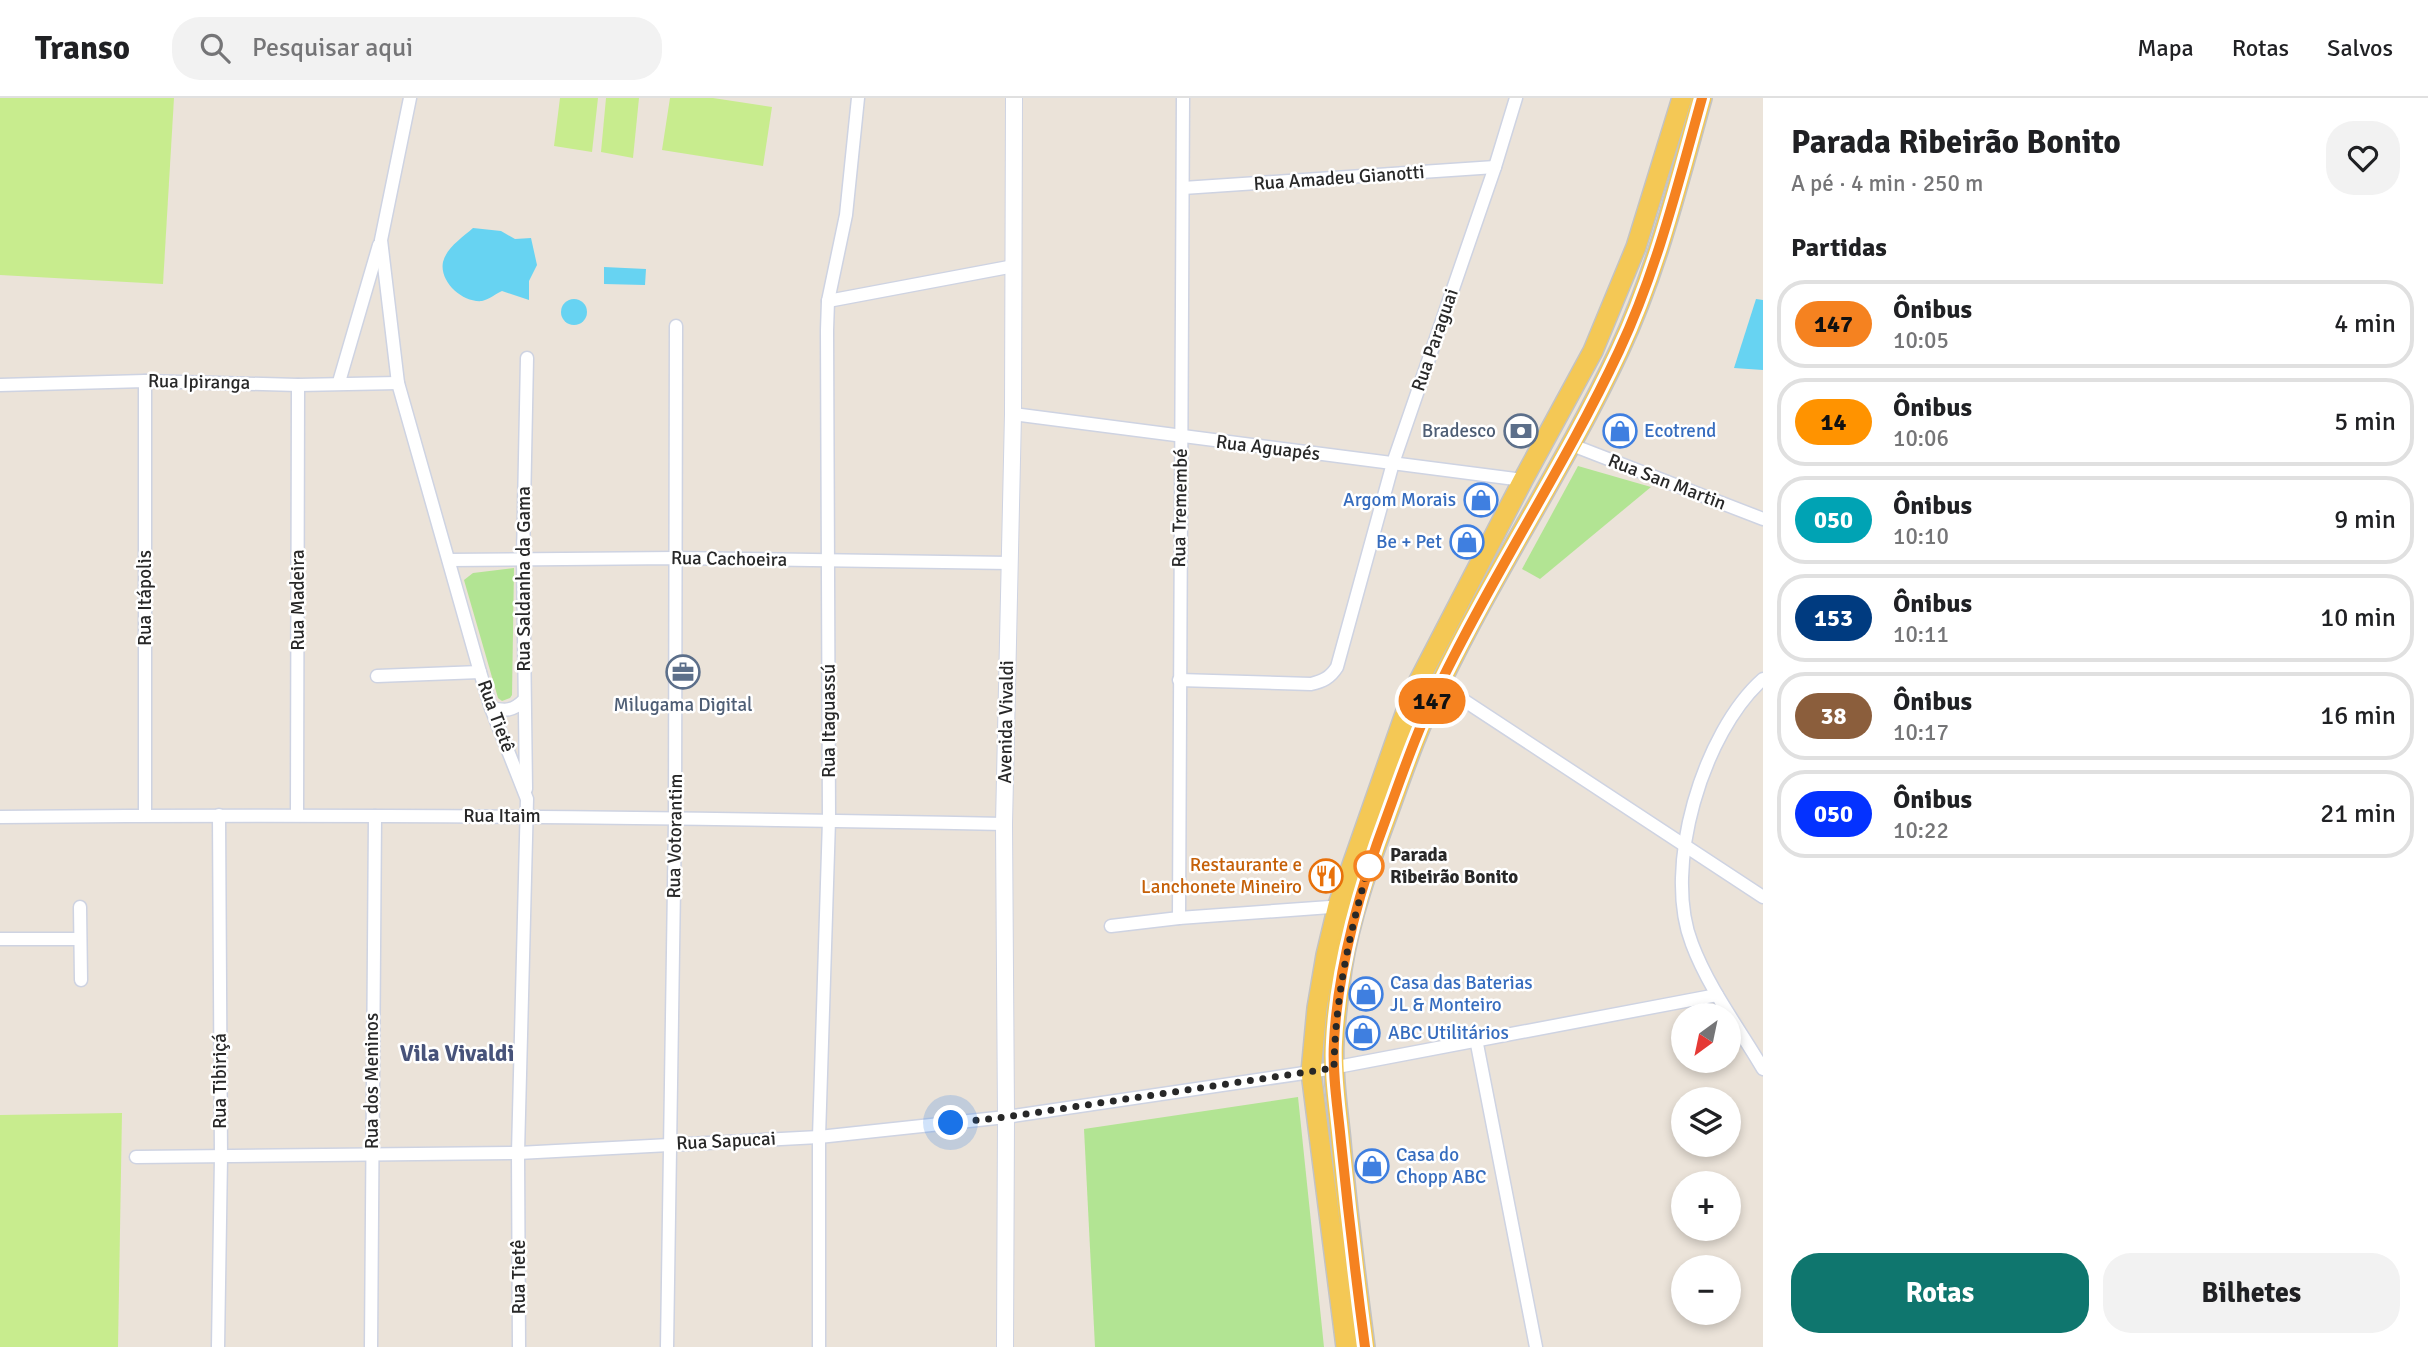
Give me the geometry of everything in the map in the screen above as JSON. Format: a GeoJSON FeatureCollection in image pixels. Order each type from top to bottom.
{"type":"FeatureCollection","features":[{"type":"Feature","properties":{"kind":"main road"},"geometry":{"type":"LineString","coordinates":[[1365,1347],[1350,1232],[1334,1068],[1334,1041],[1348,906],[1412,694],[1593,351],[1636,247],[1682,98]]}},
{"type":"Feature","properties":{"kind":"main road"},"geometry":{"type":"LineString","coordinates":[[1346,1347],[1311,1072],[1317,1008],[1326,955],[1370,862],[1421,724],[1439,684],[1572,445],[1644,295],[1702,98]]}},
{"type":"Feature","properties":{"kind":"main road"},"geometry":{"type":"LineString","coordinates":[[1556,421],[1572,445]]}},
{"type":"Feature","properties":{"kind":"main road"},"geometry":{"type":"LineString","coordinates":[[1523,480],[1524,527]]}},
{"type":"Feature","properties":{"kind":"main road"},"geometry":{"type":"LineString","coordinates":[[1429,663],[1439,684]]}},
{"type":"Feature","properties":{"kind":"street","name":"Rua Tietê"},"geometry":{"type":"LineString","coordinates":[[411,98],[381,240],[398,383],[491,708],[527,799],[518,1153],[519,1347]]}},
{"type":"Feature","properties":{"kind":"street","name":"Rua Itaguassú"},"geometry":{"type":"LineString","coordinates":[[819,1347],[819,1137],[829,820],[828,301],[846,215],[858,98]]}},
{"type":"Feature","properties":{"kind":"street","name":"Avenida Vivaldi"},"geometry":{"type":"LineString","coordinates":[[1005,1347],[1004,824],[1013,414],[1014,98]]}},
{"type":"Feature","properties":{"kind":"street","name":"Rua Tremembé"},"geometry":{"type":"LineString","coordinates":[[1179,918],[1183,98]]}},
{"type":"Feature","properties":{"kind":"street","name":"Rua Paraguai"},"geometry":{"type":"LineString","coordinates":[[1179,680],[1311,684],[1324,681],[1332,675],[1341,659],[1393,463],[1495,167],[1516,98]]}},
{"type":"Feature","properties":{"kind":"street","name":"Rua Amadeu Gianotti"},"geometry":{"type":"LineString","coordinates":[[1183,188],[1495,167]]}},
{"type":"Feature","properties":{"kind":"street"},"geometry":{"type":"LineString","coordinates":[[339,383],[381,240]]}},
{"type":"Feature","properties":{"kind":"street"},"geometry":{"type":"LineString","coordinates":[[828,301],[1014,266]]}},
{"type":"Feature","properties":{"kind":"street","name":"Rua Votorantim"},"geometry":{"type":"LineString","coordinates":[[667,1347],[675,820],[676,326]]}},
{"type":"Feature","properties":{"kind":"street","name":"Rua Saldanha da Gama"},"geometry":{"type":"LineString","coordinates":[[527,358],[523,558],[527,799]]}},
{"type":"Feature","properties":{"kind":"street","name":"Rua Ipiranga"},"geometry":{"type":"LineString","coordinates":[[0,384],[145,381],[298,385],[398,383]]}},
{"type":"Feature","properties":{"kind":"street","name":"Rua Itápolis"},"geometry":{"type":"LineString","coordinates":[[145,381],[145,815]]}},
{"type":"Feature","properties":{"kind":"street","name":"Rua Madeira"},"geometry":{"type":"LineString","coordinates":[[297,814],[298,385]]}},
{"type":"Feature","properties":{"kind":"street","name":"Rua Aguapés"},"geometry":{"type":"LineString","coordinates":[[1013,414],[1523,480]]}},
{"type":"Feature","properties":{"kind":"street","name":"Rua San Martin"},"geometry":{"type":"LineString","coordinates":[[1572,445],[1763,519]]}},
{"type":"Feature","properties":{"kind":"street","name":"Rua Cachoeira"},"geometry":{"type":"LineString","coordinates":[[449,559],[676,558],[1010,563]]}},
{"type":"Feature","properties":{"kind":"street"},"geometry":{"type":"LineString","coordinates":[[376,676],[480,672]]}},
{"type":"Feature","properties":{"kind":"street"},"geometry":{"type":"LineString","coordinates":[[1763,678],[1733,715],[1717,744],[1693,804],[1684,846],[1681,889],[1686,927],[1701,966],[1763,1069]]}},
{"type":"Feature","properties":{"kind":"street"},"geometry":{"type":"LineString","coordinates":[[1439,684],[1763,897]]}},
{"type":"Feature","properties":{"kind":"street"},"geometry":{"type":"LineString","coordinates":[[491,708],[506,711],[517,708],[524,700]]}},
{"type":"Feature","properties":{"kind":"street","name":"Rua Tibiriçá"},"geometry":{"type":"LineString","coordinates":[[218,1347],[221,1157],[219,815]]}},
{"type":"Feature","properties":{"kind":"street","name":"Rua Itaim"},"geometry":{"type":"LineString","coordinates":[[0,817],[525,815],[675,820],[1004,824]]}},
{"type":"Feature","properties":{"kind":"street","name":"Rua dos Meninos"},"geometry":{"type":"LineString","coordinates":[[371,1347],[374,816]]}},
{"type":"Feature","properties":{"kind":"street"},"geometry":{"type":"LineString","coordinates":[[1111,926],[1179,918],[1348,906]]}},
{"type":"Feature","properties":{"kind":"street"},"geometry":{"type":"LineString","coordinates":[[80,907],[81,980]]}},
{"type":"Feature","properties":{"kind":"street"},"geometry":{"type":"LineString","coordinates":[[0,939],[80,939]]}},
{"type":"Feature","properties":{"kind":"street","name":"Rua Sapucai"},"geometry":{"type":"LineString","coordinates":[[136,1157],[518,1153],[819,1137],[1006,1117],[1311,1072],[1717,996]]}},
{"type":"Feature","properties":{"kind":"street"},"geometry":{"type":"LineString","coordinates":[[1476,1039],[1536,1347]]}},
{"type":"Feature","properties":{"kind":"green space"},"geometry":{"type":"Polygon","coordinates":[[[0,98],[174,98],[163,284],[0,275],[0,98]]]}},
{"type":"Feature","properties":{"kind":"green space"},"geometry":{"type":"Polygon","coordinates":[[[560,98],[598,98],[592,152],[554,146],[560,98]]]}},
{"type":"Feature","properties":{"kind":"green space"},"geometry":{"type":"Polygon","coordinates":[[[606,98],[639,98],[633,158],[601,152],[606,98]]]}},
{"type":"Feature","properties":{"kind":"green space"},"geometry":{"type":"Polygon","coordinates":[[[670,98],[713,98],[772,107],[763,166],[662,150],[670,98]]]}},
{"type":"Feature","properties":{"kind":"green space"},"geometry":{"type":"Polygon","coordinates":[[[1578,466],[1651,487],[1540,579],[1522,569],[1578,466]]]}},
{"type":"Feature","properties":{"kind":"green space"},"geometry":{"type":"Polygon","coordinates":[[[514,568],[512,695],[502,701],[498,698],[464,580],[473,573],[514,568]]]}},
{"type":"Feature","properties":{"kind":"green space"},"geometry":{"type":"Polygon","coordinates":[[[1298,1097],[1324,1347],[1095,1347],[1084,1129],[1298,1097]]]}},
{"type":"Feature","properties":{"kind":"green space"},"geometry":{"type":"Polygon","coordinates":[[[122,1113],[118,1347],[0,1347],[0,1115],[122,1113]]]}},
{"type":"Feature","properties":{"kind":"water"},"geometry":{"type":"Polygon","coordinates":[[[473,228],[501,231],[515,239],[531,238],[537,265],[529,281],[529,300],[502,291],[482,301],[475,301],[460,295],[449,284],[443,270],[445,257],[455,243],[473,228]]]}},
{"type":"Feature","properties":{"kind":"water"},"geometry":{"type":"Polygon","coordinates":[[[604,267],[646,269],[645,285],[604,284],[604,267]]]}},
{"type":"Feature","properties":{"kind":"water"},"geometry":{"type":"Polygon","coordinates":[[[574,299],[583,303],[587,312],[583,321],[574,325],[565,321],[561,312],[565,303],[574,299]]]}},
{"type":"Feature","properties":{"kind":"water"},"geometry":{"type":"Polygon","coordinates":[[[1756,299],[1763,300],[1763,370],[1734,368],[1756,299]]]}},
{"type":"Feature","properties":{"kind":"bus line","name":"147"},"geometry":{"type":"LineString","coordinates":[[1365,1347],[1350,1232],[1334,1068],[1334,1041],[1343,966],[1357,907],[1401,776],[1439,684],[1516,540],[1572,445],[1644,295],[1702,98]]}},
{"type":"Feature","properties":{"kind":"place","name":"Bradesco"},"geometry":{"type":"Point","coordinates":[1521,431]}},
{"type":"Feature","properties":{"kind":"place","name":"Ecotrend"},"geometry":{"type":"Point","coordinates":[1620,431]}},
{"type":"Feature","properties":{"kind":"place","name":"Argom Morais"},"geometry":{"type":"Point","coordinates":[1481,500]}},
{"type":"Feature","properties":{"kind":"place","name":"Be + Pet"},"geometry":{"type":"Point","coordinates":[1467,542]}},
{"type":"Feature","properties":{"kind":"place","name":"Milugama Digital"},"geometry":{"type":"Point","coordinates":[683,672]}},
{"type":"Feature","properties":{"kind":"place","name":"Parada Ribeirão Bonito"},"geometry":{"type":"Point","coordinates":[1369,866]}},
{"type":"Feature","properties":{"kind":"place","name":"Restaurante e Lanchonete Mineiro"},"geometry":{"type":"Point","coordinates":[1326,876]}},
{"type":"Feature","properties":{"kind":"place","name":"Casa das Baterias JL & Monteiro"},"geometry":{"type":"Point","coordinates":[1366,994]}},
{"type":"Feature","properties":{"kind":"place","name":"ABC Utilitários"},"geometry":{"type":"Point","coordinates":[1363,1033]}},
{"type":"Feature","properties":{"kind":"place","name":"Casa do Chopp ABC"},"geometry":{"type":"Point","coordinates":[1372,1166]}},
{"type":"Feature","properties":{"kind":"district","name":"Vila Vivaldi"},"geometry":{"type":"Point","coordinates":[457,1053]}},
{"type":"Feature","properties":{"kind":"route"},"geometry":{"type":"LineString","coordinates":[[951,1123],[1334,1068],[1334,1041],[1343,966],[1370,862],[1369,866]]}}]}
